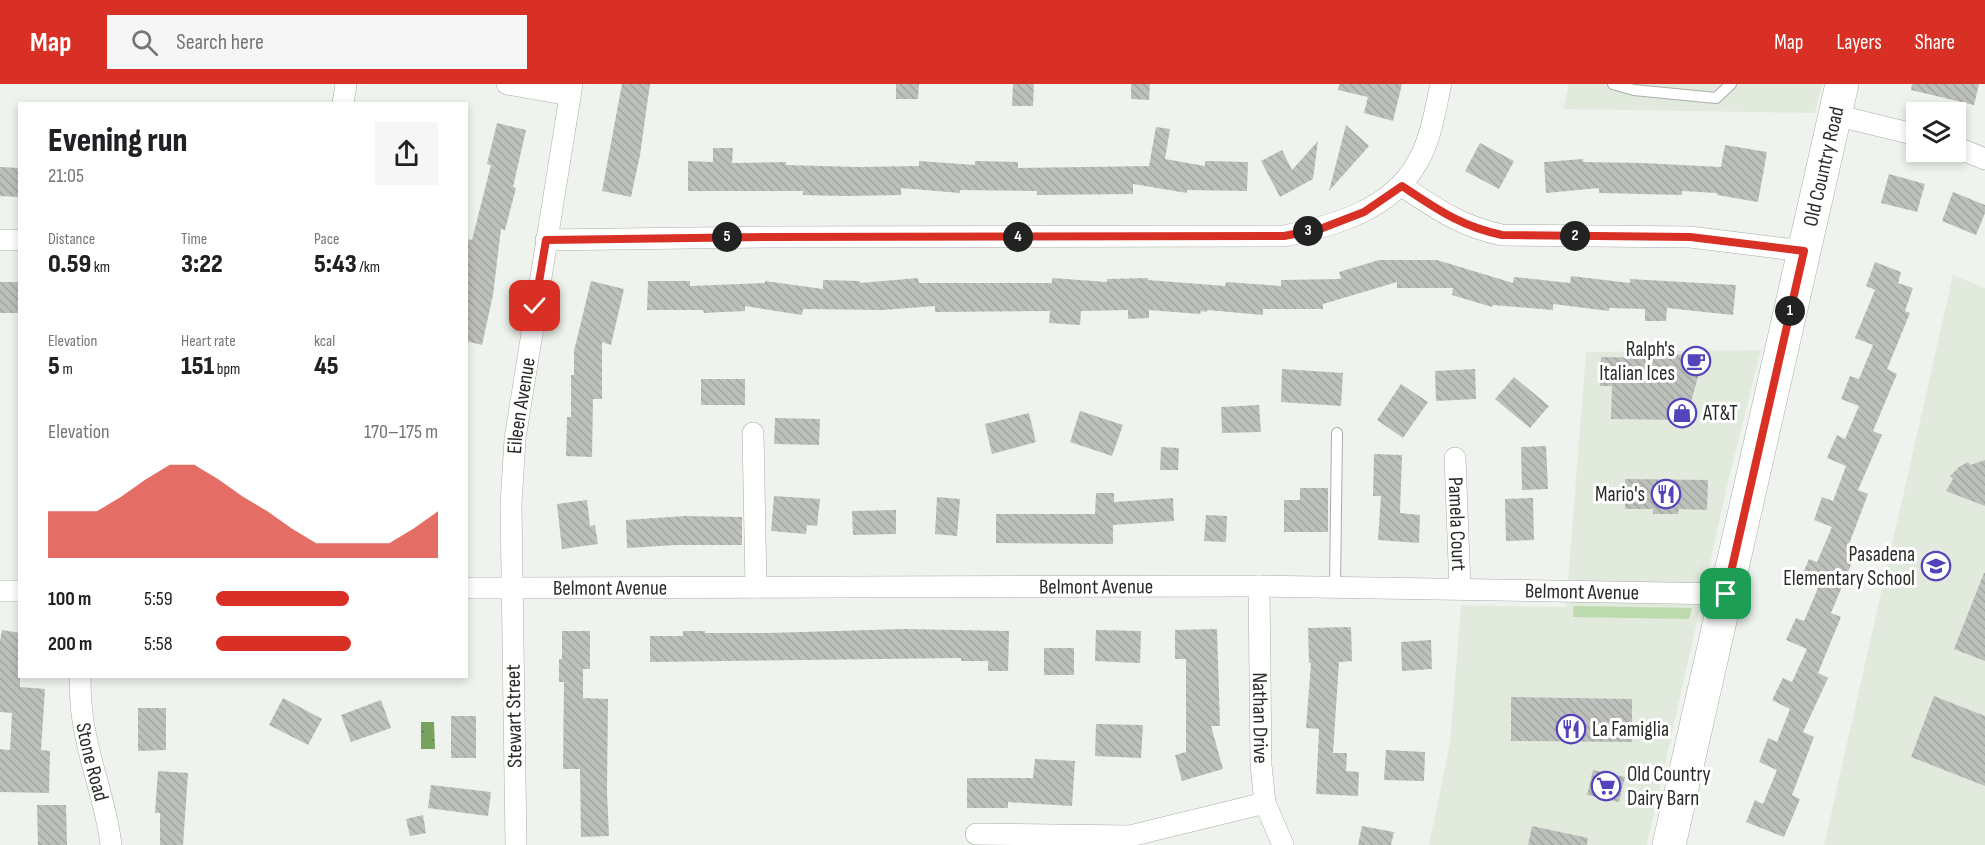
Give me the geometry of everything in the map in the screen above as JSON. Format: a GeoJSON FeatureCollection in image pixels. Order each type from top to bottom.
{"type":"FeatureCollection","features":[{"type":"Feature","properties":{"kind":"main road","name":"Old Country Road"},"geometry":{"type":"LineString","coordinates":[[1669,845],[1839,99]]}},
{"type":"Feature","properties":{"kind":"street"},"geometry":{"type":"LineString","coordinates":[[343,102],[346,84]]}},
{"type":"Feature","properties":{"kind":"street"},"geometry":{"type":"LineString","coordinates":[[507,84],[571,89]]}},
{"type":"Feature","properties":{"kind":"street"},"geometry":{"type":"LineString","coordinates":[[546,240],[764,237],[1284,236],[1320,229],[1364,212],[1402,186],[1418,162],[1430,133],[1441,84]]}},
{"type":"Feature","properties":{"kind":"street","name":"Eileen Avenue"},"geometry":{"type":"LineString","coordinates":[[513,588],[511,505],[515,439],[571,89]]}},
{"type":"Feature","properties":{"kind":"street"},"geometry":{"type":"LineString","coordinates":[[1839,99],[1906,130]]}},
{"type":"Feature","properties":{"kind":"street"},"geometry":{"type":"LineString","coordinates":[[1966,151],[1985,159]]}},
{"type":"Feature","properties":{"kind":"street"},"geometry":{"type":"LineString","coordinates":[[1402,186],[1454,220],[1502,235],[1690,237],[1804,251]]}},
{"type":"Feature","properties":{"kind":"street"},"geometry":{"type":"LineString","coordinates":[[0,240],[18,240]]}},
{"type":"Feature","properties":{"kind":"street"},"geometry":{"type":"LineString","coordinates":[[753,433],[756,587]]}},
{"type":"Feature","properties":{"kind":"street","name":"Pamela Court"},"geometry":{"type":"LineString","coordinates":[[1455,458],[1460,589]]}},
{"type":"Feature","properties":{"kind":"street","name":"Belmont Avenue"},"geometry":{"type":"LineString","coordinates":[[468,588],[1259,586],[1726,594]]}},
{"type":"Feature","properties":{"kind":"street","name":"Nathan Drive"},"geometry":{"type":"LineString","coordinates":[[1259,586],[1261,765],[1265,803],[1283,845]]}},
{"type":"Feature","properties":{"kind":"street","name":"Stewart Street"},"geometry":{"type":"LineString","coordinates":[[513,588],[516,845]]}},
{"type":"Feature","properties":{"kind":"street"},"geometry":{"type":"LineString","coordinates":[[0,591],[18,591]]}},
{"type":"Feature","properties":{"kind":"street","name":"Stone Road"},"geometry":{"type":"LineString","coordinates":[[80,678],[80,706],[108,818],[111,845]]}},
{"type":"Feature","properties":{"kind":"street"},"geometry":{"type":"LineString","coordinates":[[976,834],[1130,836],[1265,803]]}},
{"type":"Feature","properties":{"kind":"lane"},"geometry":{"type":"LineString","coordinates":[[1613,84],[1634,90],[1716,98],[1731,84]]}},
{"type":"Feature","properties":{"kind":"lane"},"geometry":{"type":"LineString","coordinates":[[1335,587],[1337,433]]}},
{"type":"Feature","properties":{"kind":"shaded area"},"geometry":{"type":"Polygon","coordinates":[[[1569,84],[1822,84],[1815,113],[1563,109],[1569,84]]]}},
{"type":"Feature","properties":{"kind":"shaded area","name":"Pasadena Elementary School"},"geometry":{"type":"Polygon","coordinates":[[[1953,275],[1985,288],[1985,845],[1824,845],[1953,275]]]}},
{"type":"Feature","properties":{"kind":"shaded area"},"geometry":{"type":"Polygon","coordinates":[[[1761,350],[1728,482],[1647,845],[1429,845],[1450,743],[1461,605],[1566,607],[1586,352],[1761,350]]]}},
{"type":"Feature","properties":{"kind":"shaded area"},"geometry":{"type":"Polygon","coordinates":[[[1574,606],[1692,608],[1689,619],[1573,617],[1574,606]]]}},
{"type":"Feature","properties":{"kind":"water"},"geometry":{"type":"Polygon","coordinates":[[[421,722],[434,722],[435,749],[421,749],[421,722]]]}},
{"type":"Feature","properties":{"kind":"building"},"geometry":{"type":"Polygon","coordinates":[[[622,84],[650,84],[640,155],[631,197],[602,191],[622,84]]]}},
{"type":"Feature","properties":{"kind":"building"},"geometry":{"type":"Polygon","coordinates":[[[896,84],[919,84],[918,99],[896,99],[896,84]]]}},
{"type":"Feature","properties":{"kind":"building"},"geometry":{"type":"Polygon","coordinates":[[[1013,84],[1034,84],[1033,106],[1012,106],[1013,84]]]}},
{"type":"Feature","properties":{"kind":"building"},"geometry":{"type":"Polygon","coordinates":[[[1131,84],[1150,84],[1149,100],[1131,99],[1131,84]]]}},
{"type":"Feature","properties":{"kind":"building"},"geometry":{"type":"Polygon","coordinates":[[[1339,84],[1402,84],[1393,121],[1364,113],[1368,97],[1338,90],[1339,84]]]}},
{"type":"Feature","properties":{"kind":"building"},"geometry":{"type":"Polygon","coordinates":[[[1912,84],[1979,84],[1974,105],[1911,90],[1912,84]]]}},
{"type":"Feature","properties":{"kind":"building"},"geometry":{"type":"Polygon","coordinates":[[[497,123],[526,130],[513,187],[516,188],[505,230],[501,229],[493,295],[482,345],[468,342],[468,239],[472,240],[491,165],[487,164],[497,123]]]}},
{"type":"Feature","properties":{"kind":"building"},"geometry":{"type":"Polygon","coordinates":[[[1346,125],[1369,146],[1329,191],[1346,125]]]}},
{"type":"Feature","properties":{"kind":"building"},"geometry":{"type":"Polygon","coordinates":[[[1156,127],[1170,129],[1165,159],[1205,166],[1205,161],[1248,162],[1247,191],[1187,190],[1187,193],[1133,184],[1133,194],[1037,195],[1037,191],[960,190],[960,193],[901,188],[901,195],[845,196],[803,195],[803,191],[688,191],[688,161],[713,162],[713,148],[733,148],[732,163],[786,162],[786,165],[858,167],[919,166],[919,161],[975,165],[975,161],[1018,162],[1018,168],[1149,166],[1156,127]]]}},
{"type":"Feature","properties":{"kind":"building"},"geometry":{"type":"Polygon","coordinates":[[[1318,141],[1313,179],[1280,197],[1261,161],[1282,150],[1292,170],[1318,141]]]}},
{"type":"Feature","properties":{"kind":"building"},"geometry":{"type":"Polygon","coordinates":[[[1480,143],[1514,161],[1499,189],[1465,171],[1480,143]]]}},
{"type":"Feature","properties":{"kind":"building"},"geometry":{"type":"Polygon","coordinates":[[[1725,145],[1767,152],[1758,202],[1717,195],[1717,193],[1682,191],[1682,195],[1599,193],[1599,188],[1546,193],[1544,162],[1583,159],[1583,162],[1721,167],[1725,145]]]}},
{"type":"Feature","properties":{"kind":"building"},"geometry":{"type":"Polygon","coordinates":[[[0,167],[18,168],[18,197],[0,196],[0,167]]]}},
{"type":"Feature","properties":{"kind":"building"},"geometry":{"type":"Polygon","coordinates":[[[1889,174],[1925,184],[1917,212],[1881,203],[1889,174]]]}},
{"type":"Feature","properties":{"kind":"building"},"geometry":{"type":"Polygon","coordinates":[[[1953,192],[1985,205],[1985,213],[1976,235],[1942,221],[1953,192]]]}},
{"type":"Feature","properties":{"kind":"building"},"geometry":{"type":"Polygon","coordinates":[[[1379,260],[1437,260],[1513,283],[1514,277],[1570,283],[1571,276],[1630,283],[1630,279],[1736,285],[1733,315],[1667,308],[1666,321],[1645,321],[1645,309],[1609,308],[1609,311],[1553,304],[1553,310],[1493,305],[1492,307],[1452,295],[1453,288],[1397,288],[1397,282],[1323,304],[1323,309],[1263,309],[1263,315],[1207,310],[1207,312],[1201,311],[1200,314],[1149,310],[1149,318],[1128,319],[1128,310],[1081,311],[1080,325],[1049,323],[1050,311],[935,312],[935,306],[883,310],[803,309],[802,315],[745,306],[745,311],[704,313],[703,310],[647,310],[648,281],[690,281],[690,286],[765,283],[765,281],[823,289],[823,280],[860,281],[860,283],[918,278],[919,283],[1052,283],[1052,278],[1107,282],[1107,279],[1148,278],[1148,280],[1225,286],[1226,282],[1281,286],[1281,280],[1341,279],[1339,272],[1379,260]]]}},
{"type":"Feature","properties":{"kind":"building"},"geometry":{"type":"Polygon","coordinates":[[[1875,262],[1901,272],[1898,283],[1913,288],[1905,311],[1910,313],[1887,369],[1897,374],[1873,431],[1882,435],[1858,490],[1868,494],[1846,552],[1855,555],[1831,613],[1841,617],[1818,673],[1828,678],[1803,732],[1814,737],[1792,795],[1800,799],[1784,837],[1746,822],[1755,800],[1763,804],[1777,770],[1759,762],[1768,738],[1777,742],[1790,709],[1772,700],[1783,678],[1792,682],[1807,649],[1786,640],[1796,618],[1804,621],[1818,588],[1800,580],[1809,559],[1817,562],[1832,527],[1814,520],[1822,497],[1833,501],[1846,466],[1827,458],[1837,435],[1845,439],[1859,406],[1841,399],[1850,376],[1859,379],[1873,345],[1855,338],[1875,290],[1866,286],[1875,262]]]}},
{"type":"Feature","properties":{"kind":"building"},"geometry":{"type":"Polygon","coordinates":[[[591,281],[624,289],[611,345],[602,342],[602,399],[593,399],[592,457],[566,456],[567,417],[571,417],[571,375],[574,375],[574,351],[591,281]]]}},
{"type":"Feature","properties":{"kind":"building"},"geometry":{"type":"Polygon","coordinates":[[[0,282],[18,282],[18,313],[0,313],[0,282]]]}},
{"type":"Feature","properties":{"kind":"building"},"geometry":{"type":"Polygon","coordinates":[[[1660,354],[1704,355],[1686,420],[1611,419],[1612,386],[1600,386],[1601,357],[1660,358],[1660,354]]]}},
{"type":"Feature","properties":{"kind":"building"},"geometry":{"type":"Polygon","coordinates":[[[1282,369],[1343,373],[1341,406],[1281,402],[1282,369]]]}},
{"type":"Feature","properties":{"kind":"building"},"geometry":{"type":"Polygon","coordinates":[[[1475,369],[1476,399],[1436,401],[1435,371],[1475,369]]]}},
{"type":"Feature","properties":{"kind":"building"},"geometry":{"type":"Polygon","coordinates":[[[1514,377],[1549,406],[1530,428],[1495,399],[1514,377]]]}},
{"type":"Feature","properties":{"kind":"building"},"geometry":{"type":"Polygon","coordinates":[[[701,379],[745,379],[745,405],[701,405],[701,379]]]}},
{"type":"Feature","properties":{"kind":"building"},"geometry":{"type":"Polygon","coordinates":[[[1401,384],[1428,402],[1403,438],[1377,420],[1401,384]]]}},
{"type":"Feature","properties":{"kind":"building"},"geometry":{"type":"Polygon","coordinates":[[[1259,405],[1261,432],[1222,433],[1221,407],[1259,405]]]}},
{"type":"Feature","properties":{"kind":"building"},"geometry":{"type":"Polygon","coordinates":[[[1080,411],[1123,425],[1112,456],[1070,442],[1080,411]]]}},
{"type":"Feature","properties":{"kind":"building"},"geometry":{"type":"Polygon","coordinates":[[[1029,413],[1036,442],[992,454],[985,424],[1029,413]]]}},
{"type":"Feature","properties":{"kind":"building"},"geometry":{"type":"Polygon","coordinates":[[[775,418],[820,419],[819,445],[774,444],[775,418]]]}},
{"type":"Feature","properties":{"kind":"building"},"geometry":{"type":"Polygon","coordinates":[[[1546,446],[1548,489],[1522,490],[1521,447],[1546,446]]]}},
{"type":"Feature","properties":{"kind":"building"},"geometry":{"type":"Polygon","coordinates":[[[1161,447],[1179,448],[1178,470],[1160,470],[1161,447]]]}},
{"type":"Feature","properties":{"kind":"building"},"geometry":{"type":"Polygon","coordinates":[[[1374,454],[1402,455],[1400,513],[1420,515],[1419,543],[1378,540],[1381,496],[1373,496],[1374,454]]]}},
{"type":"Feature","properties":{"kind":"building"},"geometry":{"type":"Polygon","coordinates":[[[1985,460],[1985,506],[1946,491],[1953,479],[1950,476],[1959,467],[1968,462],[1970,465],[1985,460]]]}},
{"type":"Feature","properties":{"kind":"building","name":"Mario's"},"geometry":{"type":"Polygon","coordinates":[[[1625,479],[1708,480],[1707,510],[1679,509],[1678,514],[1653,514],[1653,509],[1625,509],[1625,479]]]}},
{"type":"Feature","properties":{"kind":"building"},"geometry":{"type":"Polygon","coordinates":[[[1300,488],[1328,488],[1328,532],[1284,532],[1284,500],[1300,500],[1300,488]]]}},
{"type":"Feature","properties":{"kind":"building"},"geometry":{"type":"Polygon","coordinates":[[[1096,493],[1114,493],[1114,502],[1173,498],[1174,521],[1113,525],[1113,544],[996,543],[996,514],[1095,514],[1096,493]]]}},
{"type":"Feature","properties":{"kind":"building"},"geometry":{"type":"Polygon","coordinates":[[[774,496],[820,499],[817,526],[807,525],[806,534],[771,531],[774,496]]]}},
{"type":"Feature","properties":{"kind":"building"},"geometry":{"type":"Polygon","coordinates":[[[937,497],[960,499],[957,536],[935,534],[937,497]]]}},
{"type":"Feature","properties":{"kind":"building"},"geometry":{"type":"Polygon","coordinates":[[[1533,498],[1534,540],[1506,541],[1505,499],[1533,498]]]}},
{"type":"Feature","properties":{"kind":"building"},"geometry":{"type":"Polygon","coordinates":[[[587,500],[590,526],[595,525],[598,544],[562,549],[557,504],[587,500]]]}},
{"type":"Feature","properties":{"kind":"building"},"geometry":{"type":"Polygon","coordinates":[[[896,510],[896,534],[853,535],[852,511],[896,510]]]}},
{"type":"Feature","properties":{"kind":"building"},"geometry":{"type":"Polygon","coordinates":[[[1206,515],[1227,516],[1226,542],[1204,541],[1206,515]]]}},
{"type":"Feature","properties":{"kind":"building"},"geometry":{"type":"Polygon","coordinates":[[[685,516],[742,517],[742,545],[627,548],[626,520],[685,516]]]}},
{"type":"Feature","properties":{"kind":"building"},"geometry":{"type":"Polygon","coordinates":[[[1985,573],[1985,661],[1954,649],[1985,573]]]}},
{"type":"Feature","properties":{"kind":"building"},"geometry":{"type":"Polygon","coordinates":[[[1351,627],[1352,661],[1339,662],[1333,753],[1347,753],[1346,771],[1359,772],[1358,796],[1316,794],[1319,729],[1306,728],[1311,663],[1309,663],[1308,628],[1351,627]]]}},
{"type":"Feature","properties":{"kind":"building"},"geometry":{"type":"Polygon","coordinates":[[[904,629],[1009,631],[1008,671],[988,671],[988,661],[961,661],[961,658],[650,662],[650,636],[683,636],[683,631],[768,633],[904,629]]]}},
{"type":"Feature","properties":{"kind":"building"},"geometry":{"type":"Polygon","coordinates":[[[1217,629],[1220,726],[1211,726],[1223,769],[1182,781],[1175,755],[1186,752],[1186,659],[1175,659],[1175,630],[1217,629]]]}},
{"type":"Feature","properties":{"kind":"building"},"geometry":{"type":"Polygon","coordinates":[[[2,630],[18,633],[20,687],[45,689],[41,750],[50,751],[49,793],[0,792],[0,749],[10,750],[12,713],[0,712],[2,630]]]}},
{"type":"Feature","properties":{"kind":"building"},"geometry":{"type":"Polygon","coordinates":[[[1096,630],[1141,631],[1140,663],[1095,661],[1096,630]]]}},
{"type":"Feature","properties":{"kind":"building"},"geometry":{"type":"Polygon","coordinates":[[[562,631],[590,631],[590,669],[583,669],[583,698],[608,699],[609,836],[581,837],[580,769],[563,769],[564,682],[559,682],[562,631]]]}},
{"type":"Feature","properties":{"kind":"building"},"geometry":{"type":"Polygon","coordinates":[[[1431,640],[1432,669],[1402,671],[1401,642],[1431,640]]]}},
{"type":"Feature","properties":{"kind":"building"},"geometry":{"type":"Polygon","coordinates":[[[1044,648],[1074,648],[1074,675],[1044,675],[1044,648]]]}},
{"type":"Feature","properties":{"kind":"building"},"geometry":{"type":"Polygon","coordinates":[[[1934,696],[1985,716],[1985,786],[1911,757],[1934,696]]]}},
{"type":"Feature","properties":{"kind":"building","name":"La Famiglia"},"geometry":{"type":"Polygon","coordinates":[[[1511,697],[1632,699],[1632,742],[1511,741],[1511,697]]]}},
{"type":"Feature","properties":{"kind":"building"},"geometry":{"type":"Polygon","coordinates":[[[283,698],[322,719],[308,745],[269,725],[283,698]]]}},
{"type":"Feature","properties":{"kind":"building"},"geometry":{"type":"Polygon","coordinates":[[[381,700],[391,728],[351,742],[341,715],[381,700]]]}},
{"type":"Feature","properties":{"kind":"building"},"geometry":{"type":"Polygon","coordinates":[[[138,708],[166,708],[166,750],[138,751],[138,708]]]}},
{"type":"Feature","properties":{"kind":"building"},"geometry":{"type":"Polygon","coordinates":[[[451,716],[476,716],[476,758],[451,758],[451,716]]]}},
{"type":"Feature","properties":{"kind":"building"},"geometry":{"type":"Polygon","coordinates":[[[1096,724],[1143,725],[1141,758],[1095,756],[1096,724]]]}},
{"type":"Feature","properties":{"kind":"building"},"geometry":{"type":"Polygon","coordinates":[[[1386,750],[1425,752],[1424,781],[1384,780],[1386,750]]]}},
{"type":"Feature","properties":{"kind":"building"},"geometry":{"type":"Polygon","coordinates":[[[1035,759],[1075,761],[1072,806],[1008,802],[1008,808],[967,808],[967,778],[1033,778],[1035,759]]]}},
{"type":"Feature","properties":{"kind":"building","name":"Old Country Dairy Barn"},"geometry":{"type":"Polygon","coordinates":[[[1593,770],[1625,777],[1619,802],[1587,795],[1593,770]]]}},
{"type":"Feature","properties":{"kind":"building"},"geometry":{"type":"Polygon","coordinates":[[[158,771],[188,773],[183,845],[160,845],[160,813],[155,813],[158,771]]]}},
{"type":"Feature","properties":{"kind":"building"},"geometry":{"type":"Polygon","coordinates":[[[431,785],[491,792],[488,816],[428,808],[431,785]]]}},
{"type":"Feature","properties":{"kind":"building"},"geometry":{"type":"Polygon","coordinates":[[[37,805],[66,805],[67,845],[38,845],[37,805]]]}},
{"type":"Feature","properties":{"kind":"building"},"geometry":{"type":"Polygon","coordinates":[[[423,815],[426,833],[410,836],[406,819],[423,815]]]}},
{"type":"Feature","properties":{"kind":"building"},"geometry":{"type":"Polygon","coordinates":[[[1362,826],[1394,832],[1391,845],[1358,845],[1362,826]]]}},
{"type":"Feature","properties":{"kind":"building"},"geometry":{"type":"Polygon","coordinates":[[[1532,826],[1588,838],[1587,845],[1528,845],[1532,826]]]}},
{"type":"Feature","properties":{"kind":"place","name":"Ralph's Italian Ices"},"geometry":{"type":"Point","coordinates":[1696,361]}},
{"type":"Feature","properties":{"kind":"place","name":"AT&T"},"geometry":{"type":"Point","coordinates":[1682,413]}},
{"type":"Feature","properties":{"kind":"place","name":"Mario's"},"geometry":{"type":"Point","coordinates":[1666,494]}},
{"type":"Feature","properties":{"kind":"place","name":"Pasadena Elementary School"},"geometry":{"type":"Point","coordinates":[1936,566]}},
{"type":"Feature","properties":{"kind":"place","name":"La Famiglia"},"geometry":{"type":"Point","coordinates":[1571,729]}},
{"type":"Feature","properties":{"kind":"place","name":"Old Country Dairy Barn"},"geometry":{"type":"Point","coordinates":[1606,786]}},
{"type":"Feature","properties":{"kind":"route"},"geometry":{"type":"LineString","coordinates":[[535,306],[546,240],[764,237],[1284,236],[1320,229],[1364,212],[1402,186],[1454,220],[1502,235],[1690,237],[1804,251],[1726,594]]}}]}
